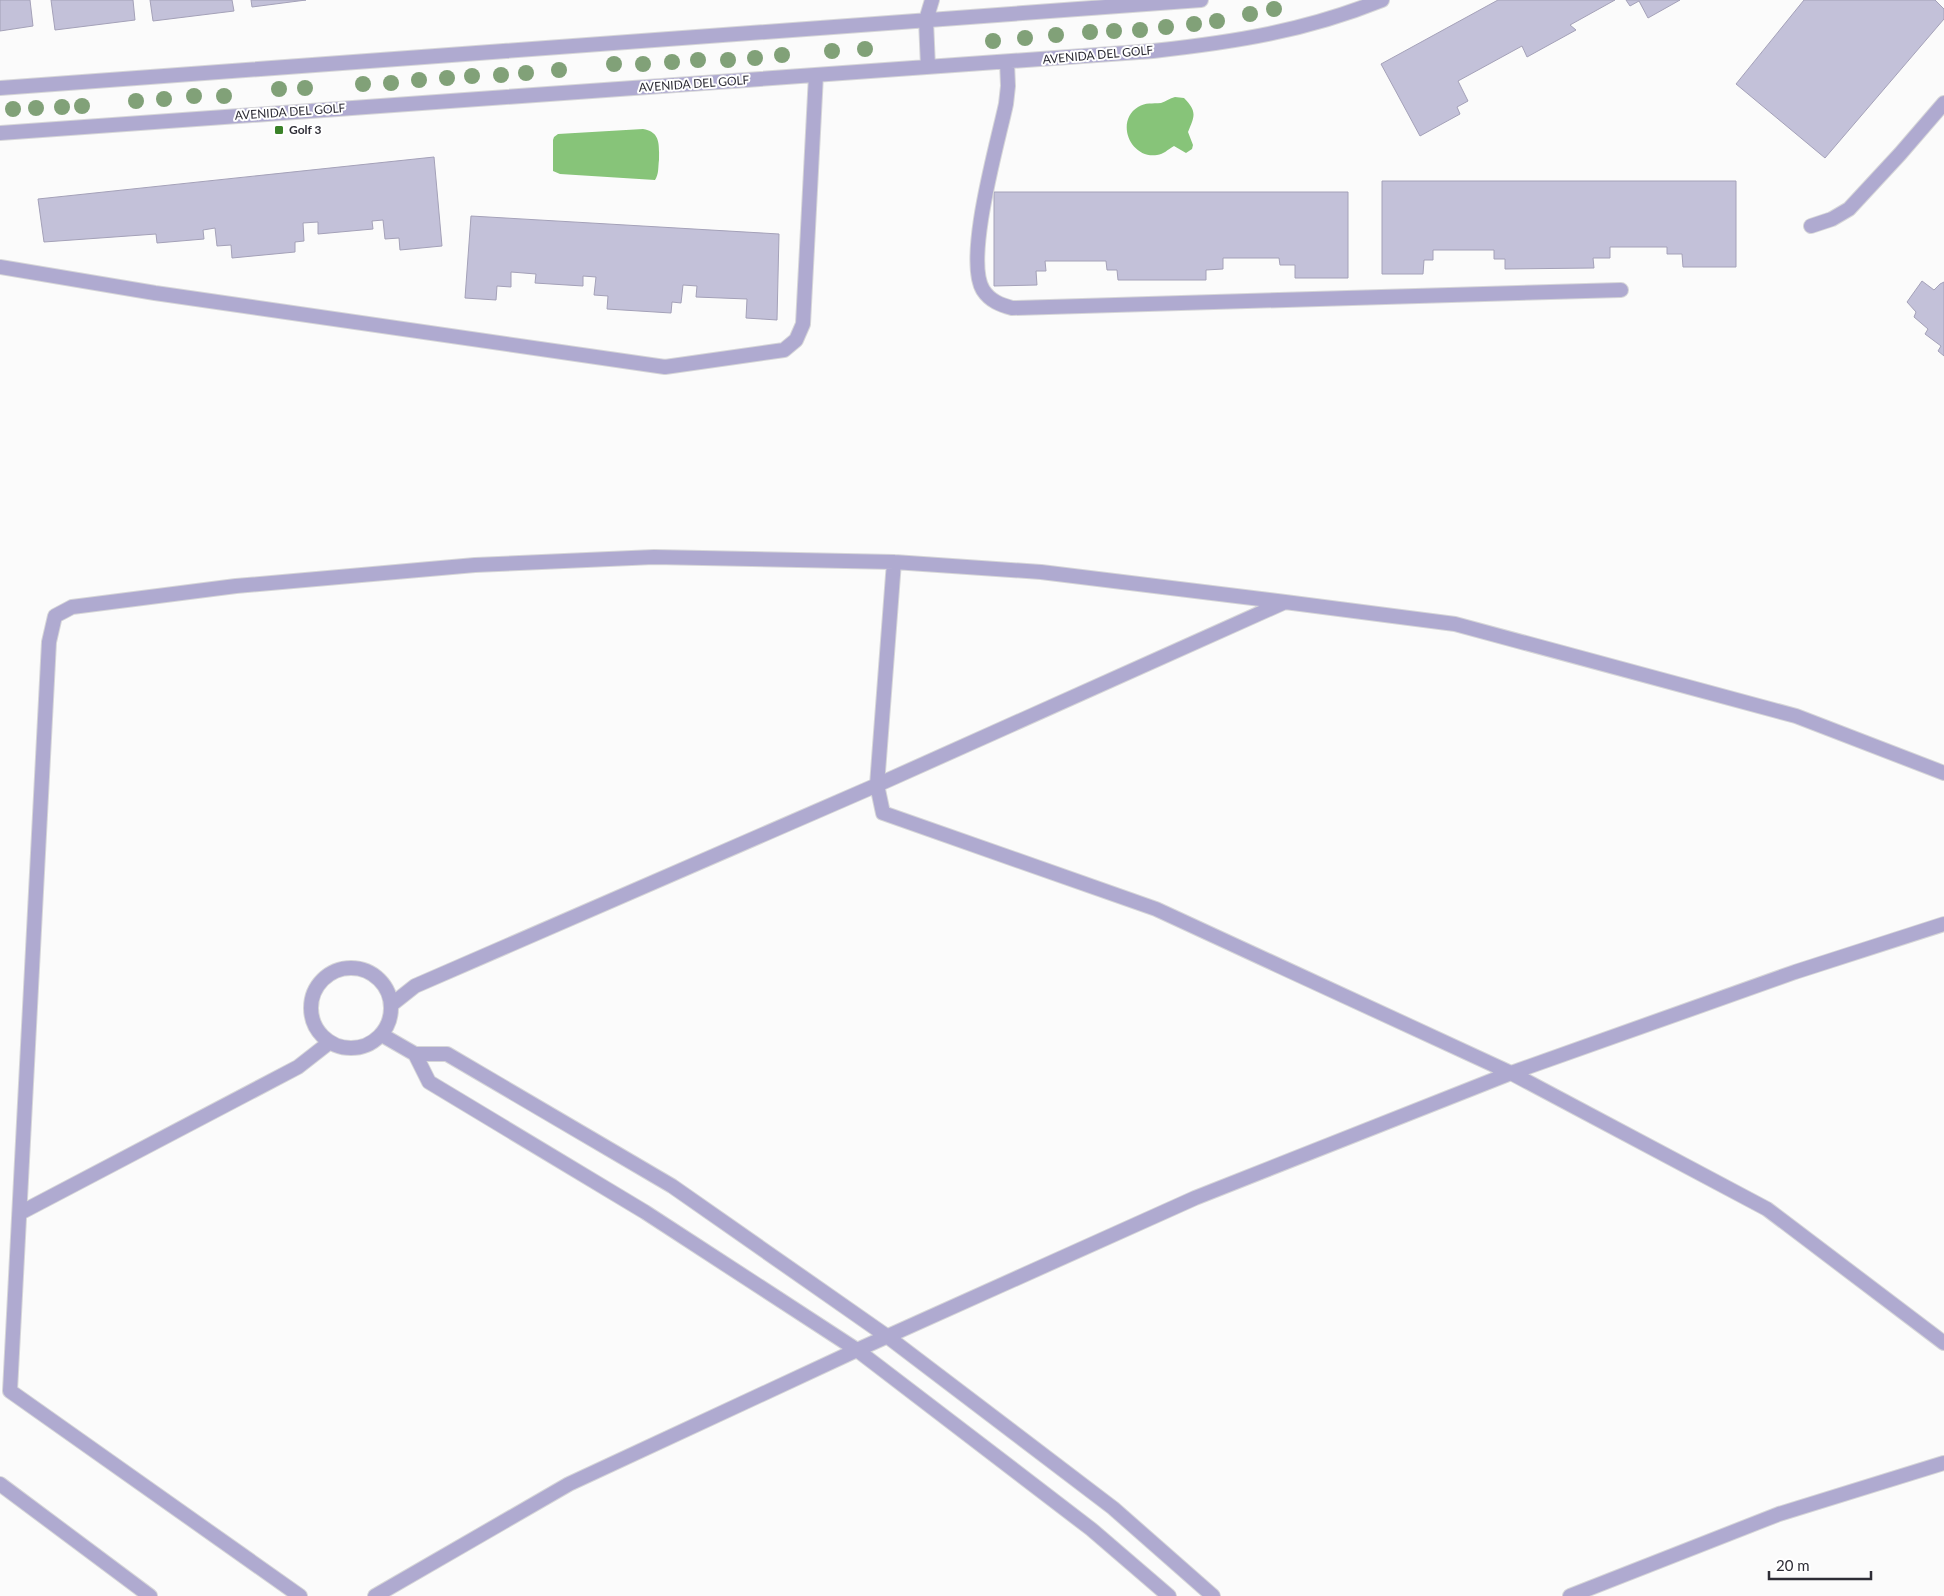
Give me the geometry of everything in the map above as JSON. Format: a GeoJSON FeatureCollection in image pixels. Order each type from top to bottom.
{"type":"FeatureCollection","features":[{"type":"Feature","properties":{"kind":"street"},"geometry":{"type":"LineString","coordinates":[[928,67],[926,20],[932,0]]}},
{"type":"Feature","properties":{"kind":"street"},"geometry":{"type":"LineString","coordinates":[[0,88],[1201,0]]}},
{"type":"Feature","properties":{"kind":"street","name":"AVENIDA DEL GOLF"},"geometry":{"type":"LineString","coordinates":[[0,133],[1136,52],[1225,43],[1284,32],[1349,13],[1382,0]]}},
{"type":"Feature","properties":{"kind":"street"},"geometry":{"type":"LineString","coordinates":[[1007,62],[1008,86],[1006,104],[978,235],[978,277],[984,292],[997,303],[1012,308],[1621,290]]}},
{"type":"Feature","properties":{"kind":"street"},"geometry":{"type":"LineString","coordinates":[[0,267],[155,293],[665,367],[784,350],[796,340],[803,324],[816,75]]}},
{"type":"Feature","properties":{"kind":"street"},"geometry":{"type":"LineString","coordinates":[[1811,226],[1832,219],[1849,209],[1944,103]]}},
{"type":"Feature","properties":{"kind":"street"},"geometry":{"type":"LineString","coordinates":[[300,1596],[10,1391],[49,642],[55,616],[72,607],[236,586],[475,565],[654,557],[894,562],[1041,572],[1455,624],[1796,716],[1944,774]]}},
{"type":"Feature","properties":{"kind":"street"},"geometry":{"type":"LineString","coordinates":[[894,562],[877,785],[883,813],[1156,909],[1511,1073],[1766,1209],[1944,1342]]}},
{"type":"Feature","properties":{"kind":"street"},"geometry":{"type":"LineString","coordinates":[[391,1005],[415,986],[877,785],[1286,602]]}},
{"type":"Feature","properties":{"kind":"street"},"geometry":{"type":"LineString","coordinates":[[375,1596],[569,1484],[857,1350],[1194,1198],[1511,1073],[1795,972],[1944,924]]}},
{"type":"Feature","properties":{"kind":"street"},"geometry":{"type":"LineString","coordinates":[[356,968],[370,972],[380,980],[388,992],[391,1005],[391,1016],[388,1026],[382,1034],[368,1044],[351,1048],[340,1047],[330,1042],[320,1033],[314,1021],[311,1008],[313,994],[320,983],[331,974],[343,969],[356,968]]}},
{"type":"Feature","properties":{"kind":"street"},"geometry":{"type":"LineString","coordinates":[[382,1034],[414,1054],[429,1082],[645,1212],[857,1350],[1091,1529],[1169,1596]]}},
{"type":"Feature","properties":{"kind":"street"},"geometry":{"type":"LineString","coordinates":[[20,1213],[298,1067],[330,1042]]}},
{"type":"Feature","properties":{"kind":"street"},"geometry":{"type":"LineString","coordinates":[[414,1054],[447,1054],[672,1186],[888,1337],[1113,1508],[1213,1596]]}},
{"type":"Feature","properties":{"kind":"street"},"geometry":{"type":"LineString","coordinates":[[1570,1596],[1779,1514],[1944,1462]]}},
{"type":"Feature","properties":{"kind":"street"},"geometry":{"type":"LineString","coordinates":[[0,1484],[150,1596]]}},
{"type":"Feature","properties":{"kind":"shaded area"},"geometry":{"type":"Polygon","coordinates":[[[1175,97],[1184,98],[1193,110],[1194,114],[1188,132],[1193,145],[1192,149],[1186,153],[1174,146],[1164,153],[1157,155],[1147,155],[1139,151],[1129,138],[1127,129],[1127,121],[1131,113],[1141,105],[1161,103],[1175,97]]]}},
{"type":"Feature","properties":{"kind":"shaded area"},"geometry":{"type":"Polygon","coordinates":[[[643,129],[653,133],[658,140],[659,160],[658,173],[655,180],[560,174],[553,171],[553,140],[558,134],[643,129]]]}},
{"type":"Feature","properties":{"kind":"building"},"geometry":{"type":"Polygon","coordinates":[[[0,0],[30,0],[33,26],[0,31],[0,0]]]}},
{"type":"Feature","properties":{"kind":"building"},"geometry":{"type":"Polygon","coordinates":[[[51,0],[133,0],[135,20],[55,30],[51,0]]]}},
{"type":"Feature","properties":{"kind":"building"},"geometry":{"type":"Polygon","coordinates":[[[150,0],[232,0],[234,11],[153,21],[150,0]]]}},
{"type":"Feature","properties":{"kind":"building"},"geometry":{"type":"Polygon","coordinates":[[[251,0],[306,0],[252,7],[251,0]]]}},
{"type":"Feature","properties":{"kind":"building"},"geometry":{"type":"Polygon","coordinates":[[[1498,0],[1615,0],[1570,25],[1576,30],[1527,57],[1522,46],[1458,81],[1468,101],[1457,107],[1460,114],[1420,136],[1381,64],[1498,0]]]}},
{"type":"Feature","properties":{"kind":"building"},"geometry":{"type":"Polygon","coordinates":[[[1626,0],[1680,0],[1648,18],[1639,1],[1630,6],[1626,0]]]}},
{"type":"Feature","properties":{"kind":"building"},"geometry":{"type":"Polygon","coordinates":[[[1804,0],[1935,0],[1944,9],[1944,19],[1825,158],[1736,84],[1804,0]]]}},
{"type":"Feature","properties":{"kind":"building"},"geometry":{"type":"Polygon","coordinates":[[[434,157],[442,246],[400,250],[399,238],[385,239],[383,220],[372,221],[373,229],[318,234],[318,222],[303,223],[304,241],[295,242],[295,252],[232,258],[231,245],[217,246],[215,228],[203,230],[204,239],[157,243],[156,234],[44,242],[38,199],[434,157]]]}},
{"type":"Feature","properties":{"kind":"building"},"geometry":{"type":"Polygon","coordinates":[[[1382,181],[1736,181],[1736,267],[1683,267],[1682,254],[1667,254],[1667,247],[1610,247],[1610,258],[1593,258],[1594,268],[1505,269],[1505,259],[1494,259],[1494,250],[1433,250],[1433,260],[1424,260],[1423,274],[1382,274],[1382,181]]]}},
{"type":"Feature","properties":{"kind":"building"},"geometry":{"type":"Polygon","coordinates":[[[994,192],[1348,192],[1348,278],[1295,278],[1295,265],[1280,265],[1279,258],[1223,258],[1223,269],[1206,270],[1206,280],[1118,280],[1117,270],[1107,270],[1106,261],[1045,261],[1046,271],[1036,271],[1037,285],[994,286],[994,192]]]}},
{"type":"Feature","properties":{"kind":"building"},"geometry":{"type":"Polygon","coordinates":[[[471,216],[779,234],[777,320],[746,318],[747,299],[696,297],[697,286],[683,285],[681,303],[672,302],[671,313],[607,309],[608,296],[594,295],[596,277],[583,276],[583,286],[535,283],[536,274],[511,272],[511,287],[497,286],[496,300],[465,298],[471,216]]]}},
{"type":"Feature","properties":{"kind":"building"},"geometry":{"type":"Polygon","coordinates":[[[1922,281],[1934,290],[1944,282],[1944,356],[1938,351],[1941,346],[1925,334],[1928,329],[1914,317],[1916,312],[1907,302],[1922,281]]]}},
{"type":"Feature","properties":{"kind":"place","name":"Golf 3"},"geometry":{"type":"Point","coordinates":[279,130]}}]}
